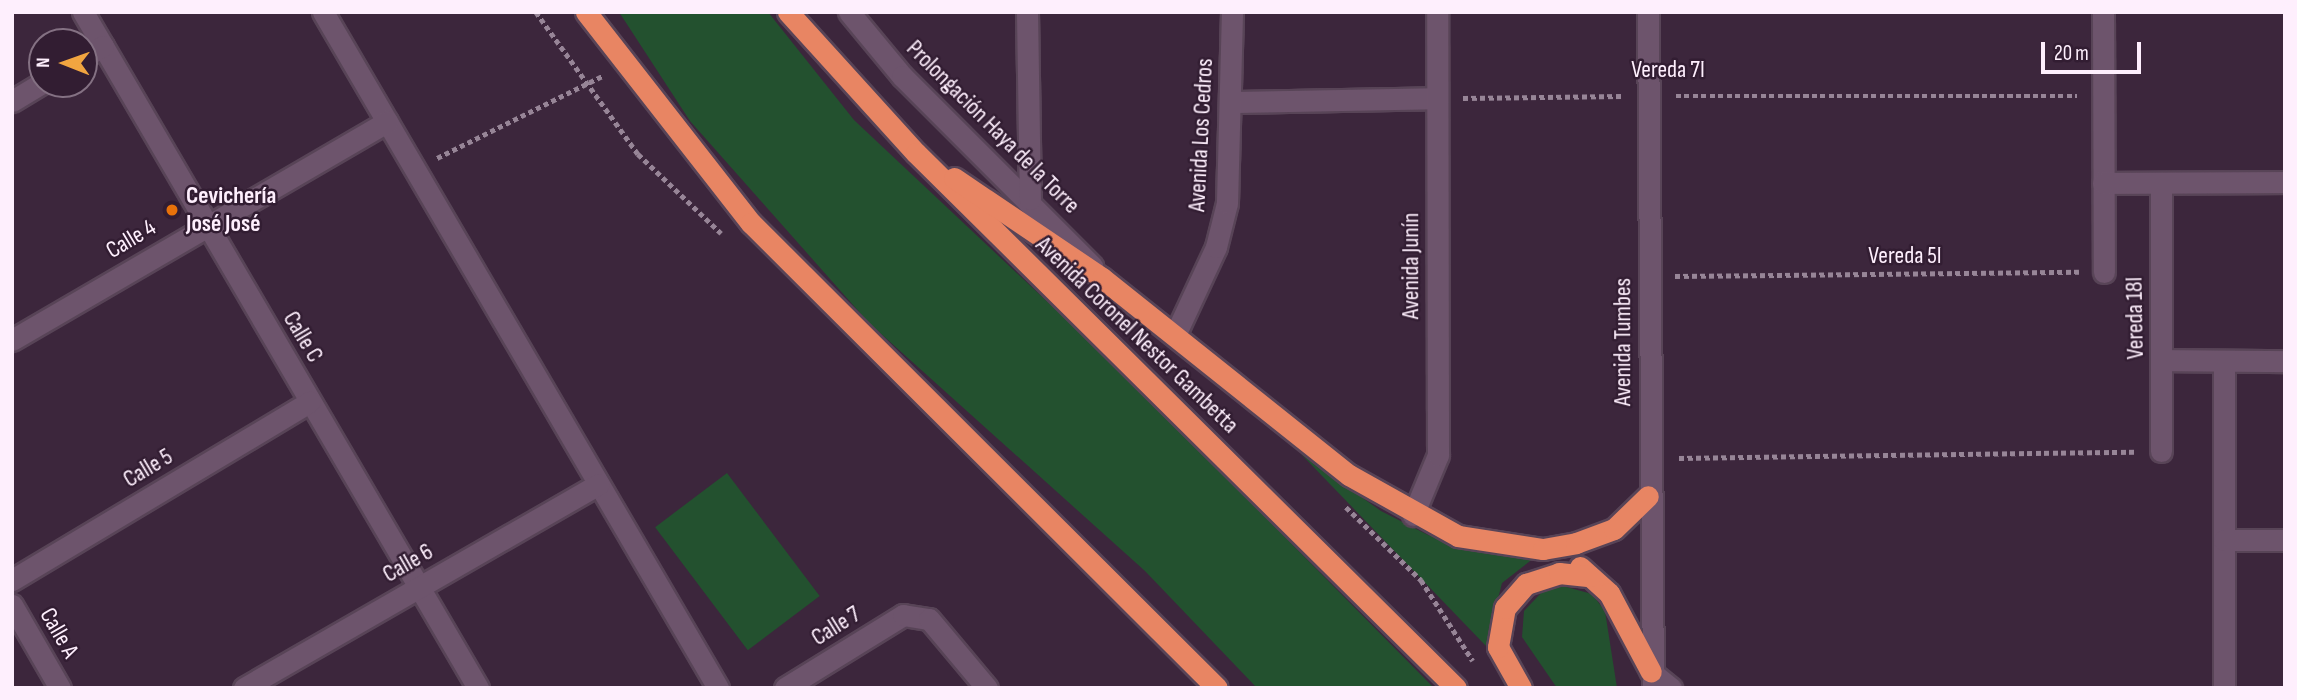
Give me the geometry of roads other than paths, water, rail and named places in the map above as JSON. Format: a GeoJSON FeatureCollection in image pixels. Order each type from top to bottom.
{"type":"FeatureCollection","features":[{"type":"Feature","properties":{"kind":"highway"},"geometry":{"type":"LineString","coordinates":[[586,12],[622,63],[751,223],[1217,688]]}},
{"type":"Feature","properties":{"kind":"highway","name":"Avenida Coronel Nestor Gambetta"},"geometry":{"type":"LineString","coordinates":[[788,12],[916,153],[1456,688]]}},
{"type":"Feature","properties":{"kind":"highway"},"geometry":{"type":"LineString","coordinates":[[916,153],[1102,278],[1349,475],[1413,515],[1496,545],[1557,547],[1614,529],[1648,496]]}},
{"type":"Feature","properties":{"kind":"highway"},"geometry":{"type":"LineString","coordinates":[[1557,547],[1609,593],[1652,680]]}},
{"type":"Feature","properties":{"kind":"highway"},"geometry":{"type":"LineString","coordinates":[[1521,688],[1498,647],[1504,608],[1526,584],[1559,573],[1590,576]]}},
{"type":"Feature","properties":{"kind":"street","name":"Calle C"},"geometry":{"type":"LineString","coordinates":[[83,12],[478,688]]}},
{"type":"Feature","properties":{"kind":"street"},"geometry":{"type":"LineString","coordinates":[[323,12],[718,688]]}},
{"type":"Feature","properties":{"kind":"street","name":"Prolongación Haya de la Torre"},"geometry":{"type":"LineString","coordinates":[[849,12],[902,76],[1030,200],[1102,278]]}},
{"type":"Feature","properties":{"kind":"street"},"geometry":{"type":"LineString","coordinates":[[1027,12],[1030,200]]}},
{"type":"Feature","properties":{"kind":"street","name":"Avenida Los Cedros"},"geometry":{"type":"LineString","coordinates":[[1175,335],[1216,247],[1227,204],[1233,103],[1232,12]]}},
{"type":"Feature","properties":{"kind":"street","name":"Avenida Junín"},"geometry":{"type":"LineString","coordinates":[[1413,515],[1438,455],[1437,12]]}},
{"type":"Feature","properties":{"kind":"street","name":"Avenida Tumbes"},"geometry":{"type":"LineString","coordinates":[[1648,12],[1648,496],[1652,680]]}},
{"type":"Feature","properties":{"kind":"street"},"geometry":{"type":"LineString","coordinates":[[2103,12],[2104,272]]}},
{"type":"Feature","properties":{"kind":"street"},"geometry":{"type":"LineString","coordinates":[[98,49],[103,46]]}},
{"type":"Feature","properties":{"kind":"street"},"geometry":{"type":"LineString","coordinates":[[12,101],[28,91]]}},
{"type":"Feature","properties":{"kind":"street"},"geometry":{"type":"LineString","coordinates":[[1233,103],[1437,98]]}},
{"type":"Feature","properties":{"kind":"street","name":"Calle 4"},"geometry":{"type":"LineString","coordinates":[[12,340],[387,122]]}},
{"type":"Feature","properties":{"kind":"street"},"geometry":{"type":"LineString","coordinates":[[2103,183],[2285,182]]}},
{"type":"Feature","properties":{"kind":"street","name":"Vereda 18I"},"geometry":{"type":"LineString","coordinates":[[2161,184],[2161,451]]}},
{"type":"Feature","properties":{"kind":"street"},"geometry":{"type":"LineString","coordinates":[[2162,360],[2285,361]]}},
{"type":"Feature","properties":{"kind":"street"},"geometry":{"type":"LineString","coordinates":[[2224,361],[2224,688]]}},
{"type":"Feature","properties":{"kind":"street","name":"Calle 5"},"geometry":{"type":"LineString","coordinates":[[12,580],[310,402]]}},
{"type":"Feature","properties":{"kind":"street","name":"Calle 6"},"geometry":{"type":"LineString","coordinates":[[244,688],[599,484]]}},
{"type":"Feature","properties":{"kind":"street"},"geometry":{"type":"LineString","coordinates":[[2224,540],[2285,540]]}},
{"type":"Feature","properties":{"kind":"street","name":"Calle A"},"geometry":{"type":"LineString","coordinates":[[12,605],[60,688]]}},
{"type":"Feature","properties":{"kind":"street","name":"Calle 7"},"geometry":{"type":"LineString","coordinates":[[785,688],[903,615],[916,615],[929,620],[988,688]]}},
{"type":"Feature","properties":{"kind":"street"},"geometry":{"type":"LineString","coordinates":[[1652,680],[1671,688]]}},
{"type":"Feature","properties":{"kind":"place","name":"Cevichería José José"},"geometry":{"type":"Point","coordinates":[172,210]}}]}
